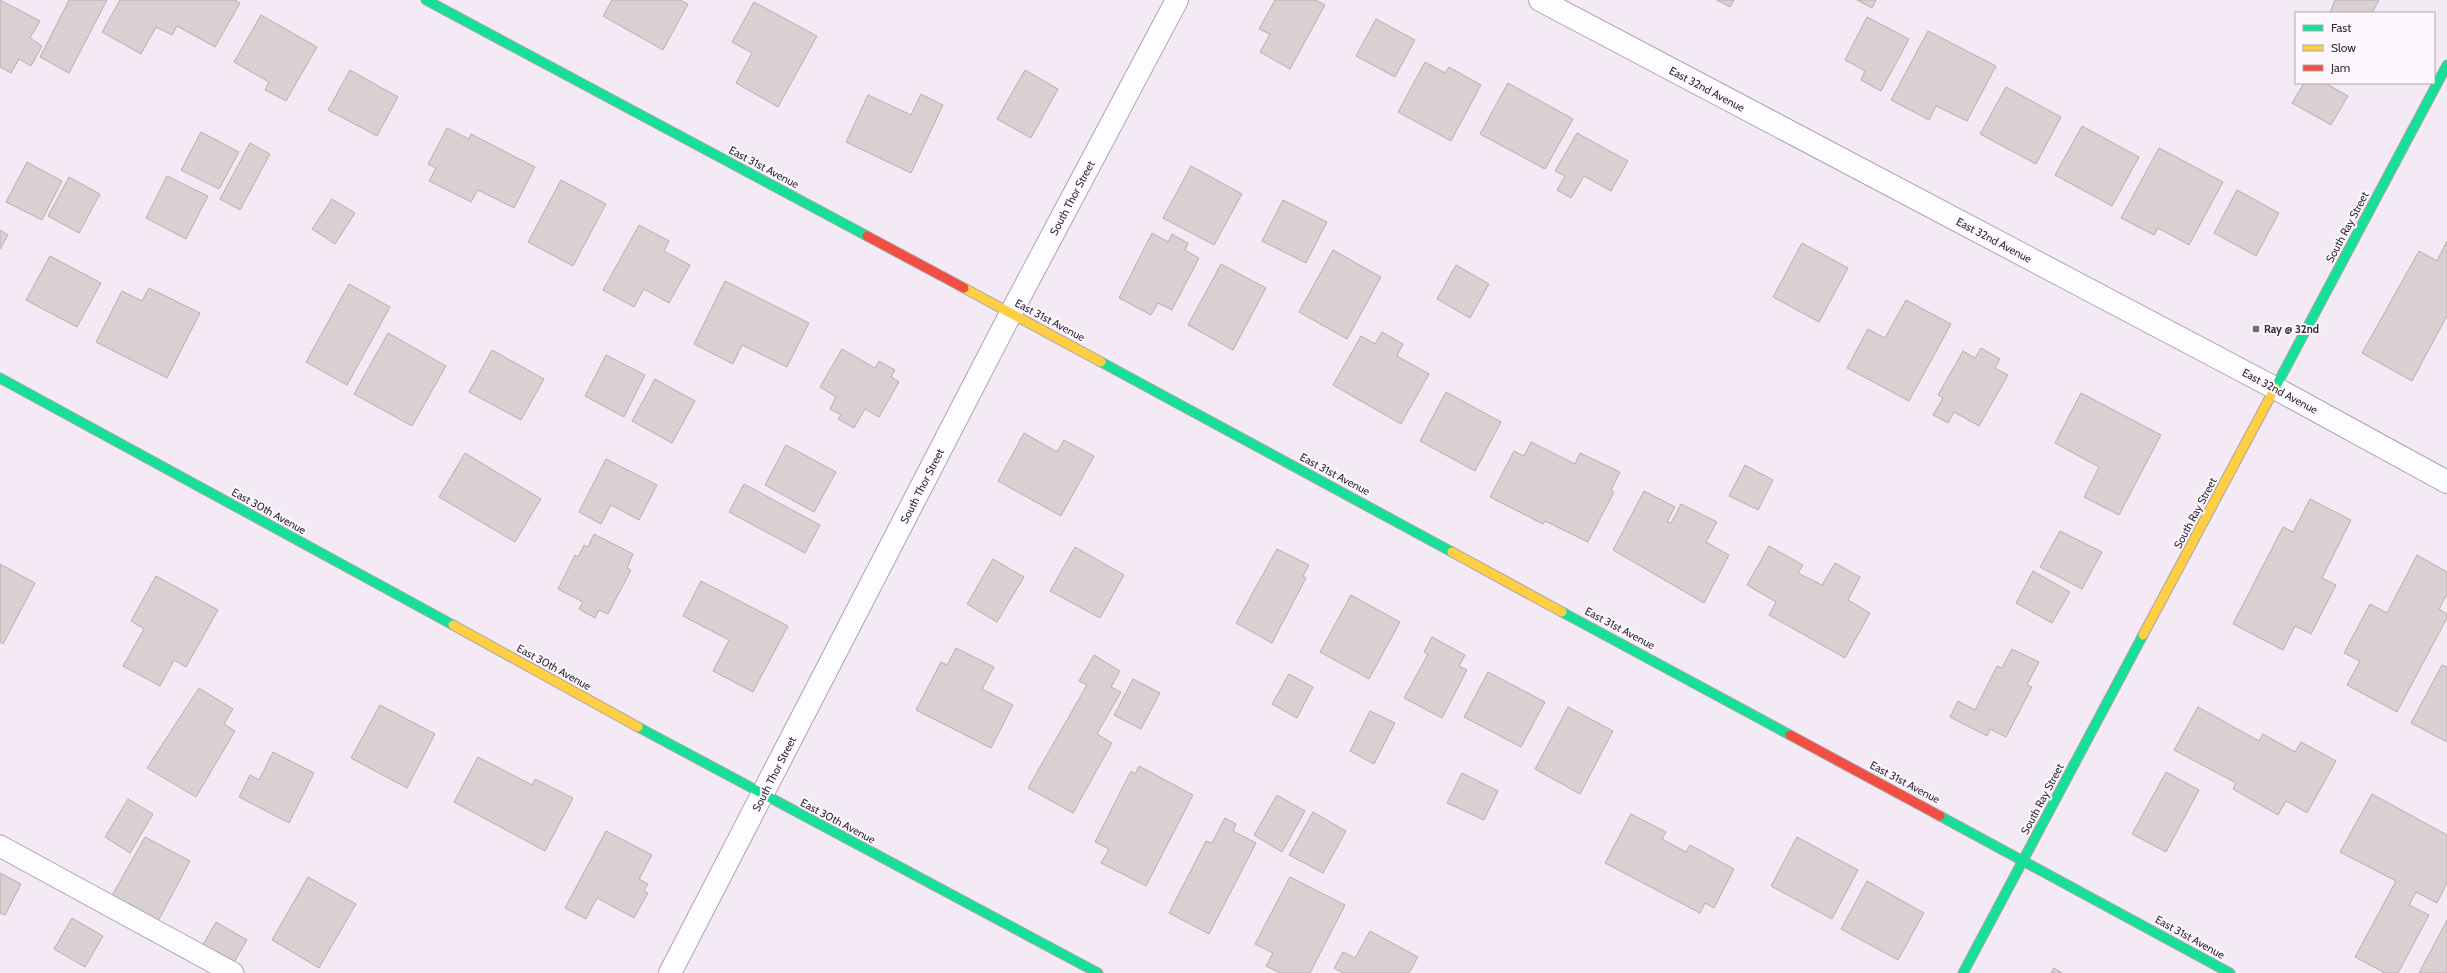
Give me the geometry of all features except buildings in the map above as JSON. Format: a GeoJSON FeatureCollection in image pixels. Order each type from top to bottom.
{"type":"FeatureCollection","features":[{"type":"Feature","properties":{"kind":"street","name":"East 31st Avenue"},"geometry":{"type":"LineString","coordinates":[[426,0],[1011,313],[2024,860],[2230,973]]}},
{"type":"Feature","properties":{"kind":"street","name":"South Thor Street"},"geometry":{"type":"LineString","coordinates":[[670,973],[1011,313],[1177,0]]}},
{"type":"Feature","properties":{"kind":"street","name":"East 32nd Avenue"},"geometry":{"type":"LineString","coordinates":[[1540,0],[2275,388],[2447,482]]}},
{"type":"Feature","properties":{"kind":"street","name":"South Ray Street"},"geometry":{"type":"LineString","coordinates":[[1963,973],[2447,65]]}},
{"type":"Feature","properties":{"kind":"street","name":"East 30th Avenue"},"geometry":{"type":"LineString","coordinates":[[0,378],[763,795],[1098,973]]}},
{"type":"Feature","properties":{"kind":"lane"},"geometry":{"type":"LineString","coordinates":[[0,846],[233,973]]}},
{"type":"Feature","properties":{"kind":"traffic: fast"},"geometry":{"type":"LineString","coordinates":[[426,0],[867,236]]}},
{"type":"Feature","properties":{"kind":"traffic: fast"},"geometry":{"type":"LineString","coordinates":[[2275,388],[2447,65]]}},
{"type":"Feature","properties":{"kind":"traffic: fast"},"geometry":{"type":"LineString","coordinates":[[1101,362],[1452,552]]}},
{"type":"Feature","properties":{"kind":"traffic: fast"},"geometry":{"type":"LineString","coordinates":[[0,378],[453,625]]}},
{"type":"Feature","properties":{"kind":"traffic: fast"},"geometry":{"type":"LineString","coordinates":[[1562,612],[1790,735]]}},
{"type":"Feature","properties":{"kind":"traffic: fast"},"geometry":{"type":"LineString","coordinates":[[1963,973],[2143,635]]}},
{"type":"Feature","properties":{"kind":"traffic: fast"},"geometry":{"type":"LineString","coordinates":[[638,727],[1098,973]]}},
{"type":"Feature","properties":{"kind":"traffic: fast"},"geometry":{"type":"LineString","coordinates":[[1940,816],[2230,973]]}},
{"type":"Feature","properties":{"kind":"traffic: slow"},"geometry":{"type":"LineString","coordinates":[[964,288],[1101,362]]}},
{"type":"Feature","properties":{"kind":"traffic: slow"},"geometry":{"type":"LineString","coordinates":[[2143,635],[2275,388]]}},
{"type":"Feature","properties":{"kind":"traffic: slow"},"geometry":{"type":"LineString","coordinates":[[1452,552],[1562,612]]}},
{"type":"Feature","properties":{"kind":"traffic: slow"},"geometry":{"type":"LineString","coordinates":[[453,625],[638,727]]}},
{"type":"Feature","properties":{"kind":"traffic: jam"},"geometry":{"type":"LineString","coordinates":[[867,236],[964,288]]}},
{"type":"Feature","properties":{"kind":"traffic: jam"},"geometry":{"type":"LineString","coordinates":[[1790,735],[1940,816]]}},
{"type":"Feature","properties":{"kind":"place","name":"Ray @ 32nd"},"geometry":{"type":"Point","coordinates":[2256,329]}}]}
